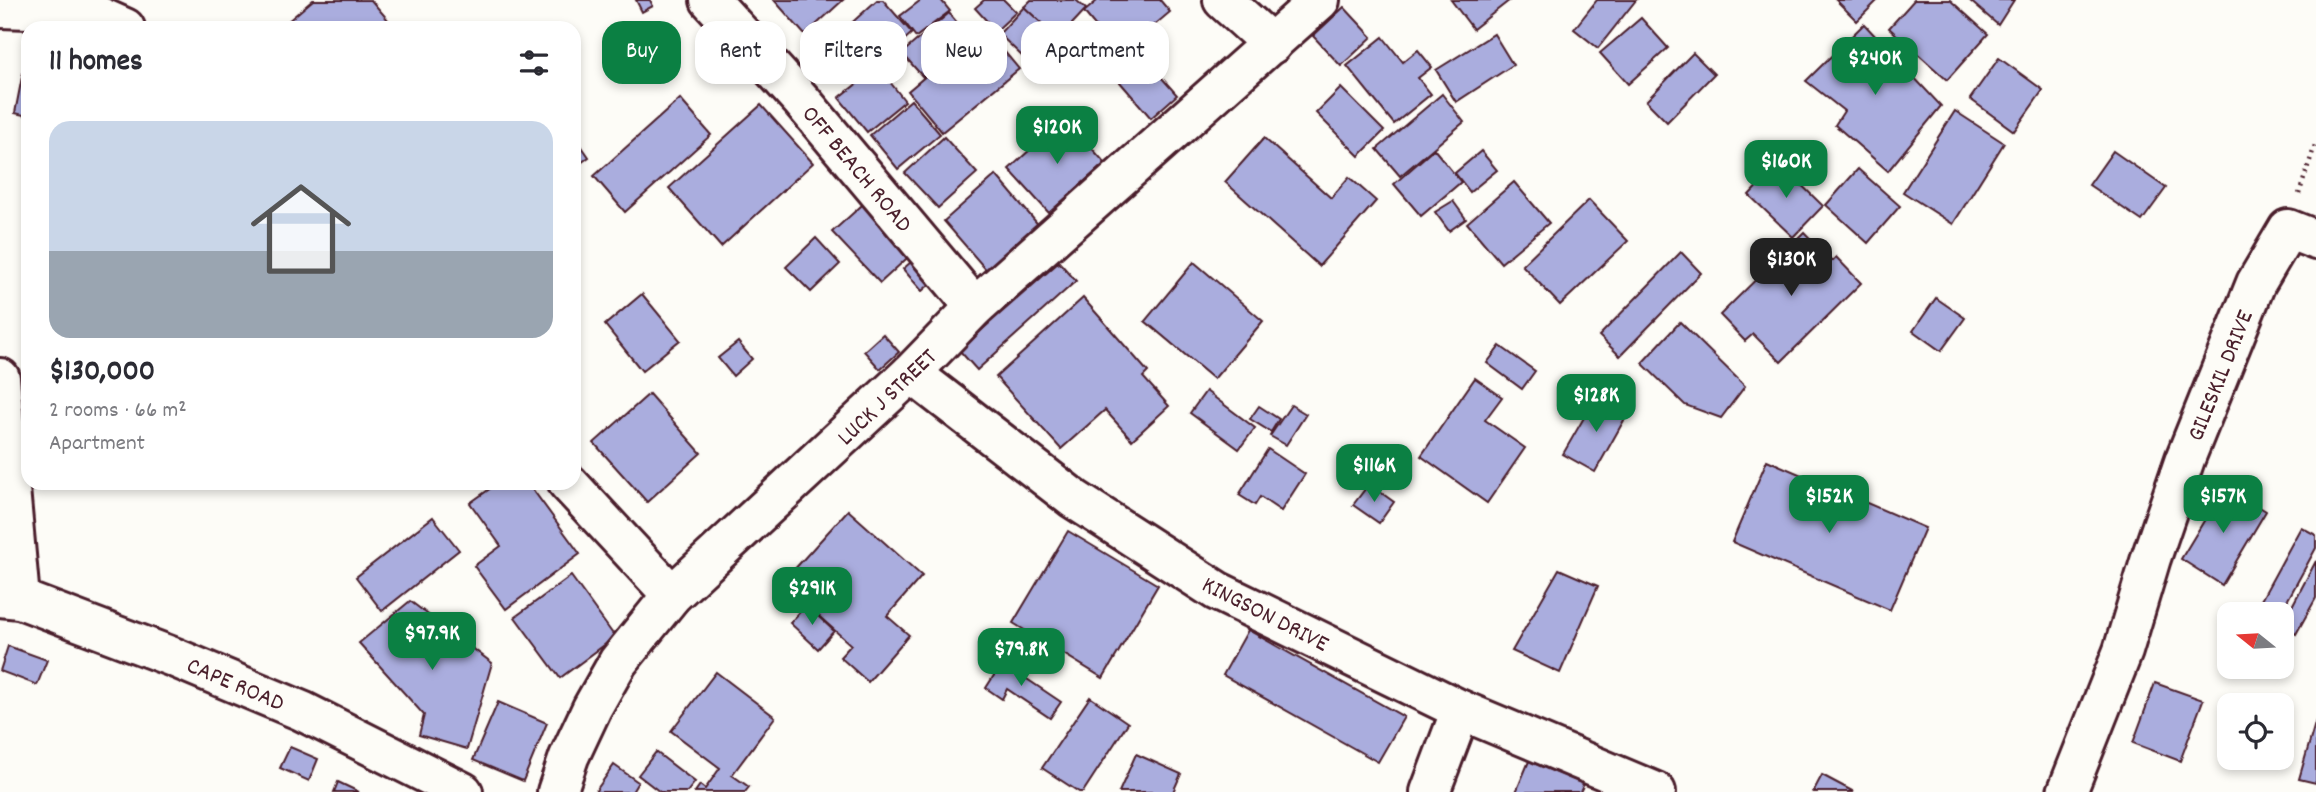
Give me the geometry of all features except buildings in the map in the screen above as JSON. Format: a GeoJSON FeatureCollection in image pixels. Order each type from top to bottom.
{"type":"FeatureCollection","features":[{"type":"Feature","properties":{"kind":"street","name":"OFF BEACH ROAD"},"geometry":{"type":"LineString","coordinates":[[710,0],[802,101],[975,307]]}},
{"type":"Feature","properties":{"kind":"street"},"geometry":{"type":"LineString","coordinates":[[1223,0],[1272,44]]}},
{"type":"Feature","properties":{"kind":"street","name":"LUCK J STREET"},"geometry":{"type":"LineString","coordinates":[[557,792],[569,757],[592,708],[618,663],[672,595],[911,373],[975,307],[1320,0]]}},
{"type":"Feature","properties":{"kind":"street"},"geometry":{"type":"LineString","coordinates":[[0,8],[87,11],[109,21]]}},
{"type":"Feature","properties":{"kind":"street","name":"GILESKIL DRIVE"},"geometry":{"type":"LineString","coordinates":[[2067,792],[2123,651],[2185,459],[2256,283],[2302,234]]}},
{"type":"Feature","properties":{"kind":"street","name":"KINGSON DRIVE"},"geometry":{"type":"LineString","coordinates":[[911,373],[1074,499],[1217,591],[1461,710],[1656,792]]}},
{"type":"Feature","properties":{"kind":"street"},"geometry":{"type":"LineString","coordinates":[[0,378],[10,598]]}},
{"type":"Feature","properties":{"kind":"street"},"geometry":{"type":"LineString","coordinates":[[574,490],[672,595]]}},
{"type":"Feature","properties":{"kind":"street","name":"CAPE ROAD"},"geometry":{"type":"LineString","coordinates":[[10,598],[173,657],[302,711],[463,792]]}},
{"type":"Feature","properties":{"kind":"street"},"geometry":{"type":"LineString","coordinates":[[1430,792],[1461,710]]}},
{"type":"Feature","properties":{"kind":"path"},"geometry":{"type":"LineString","coordinates":[[2302,234],[2316,142]]}}]}
